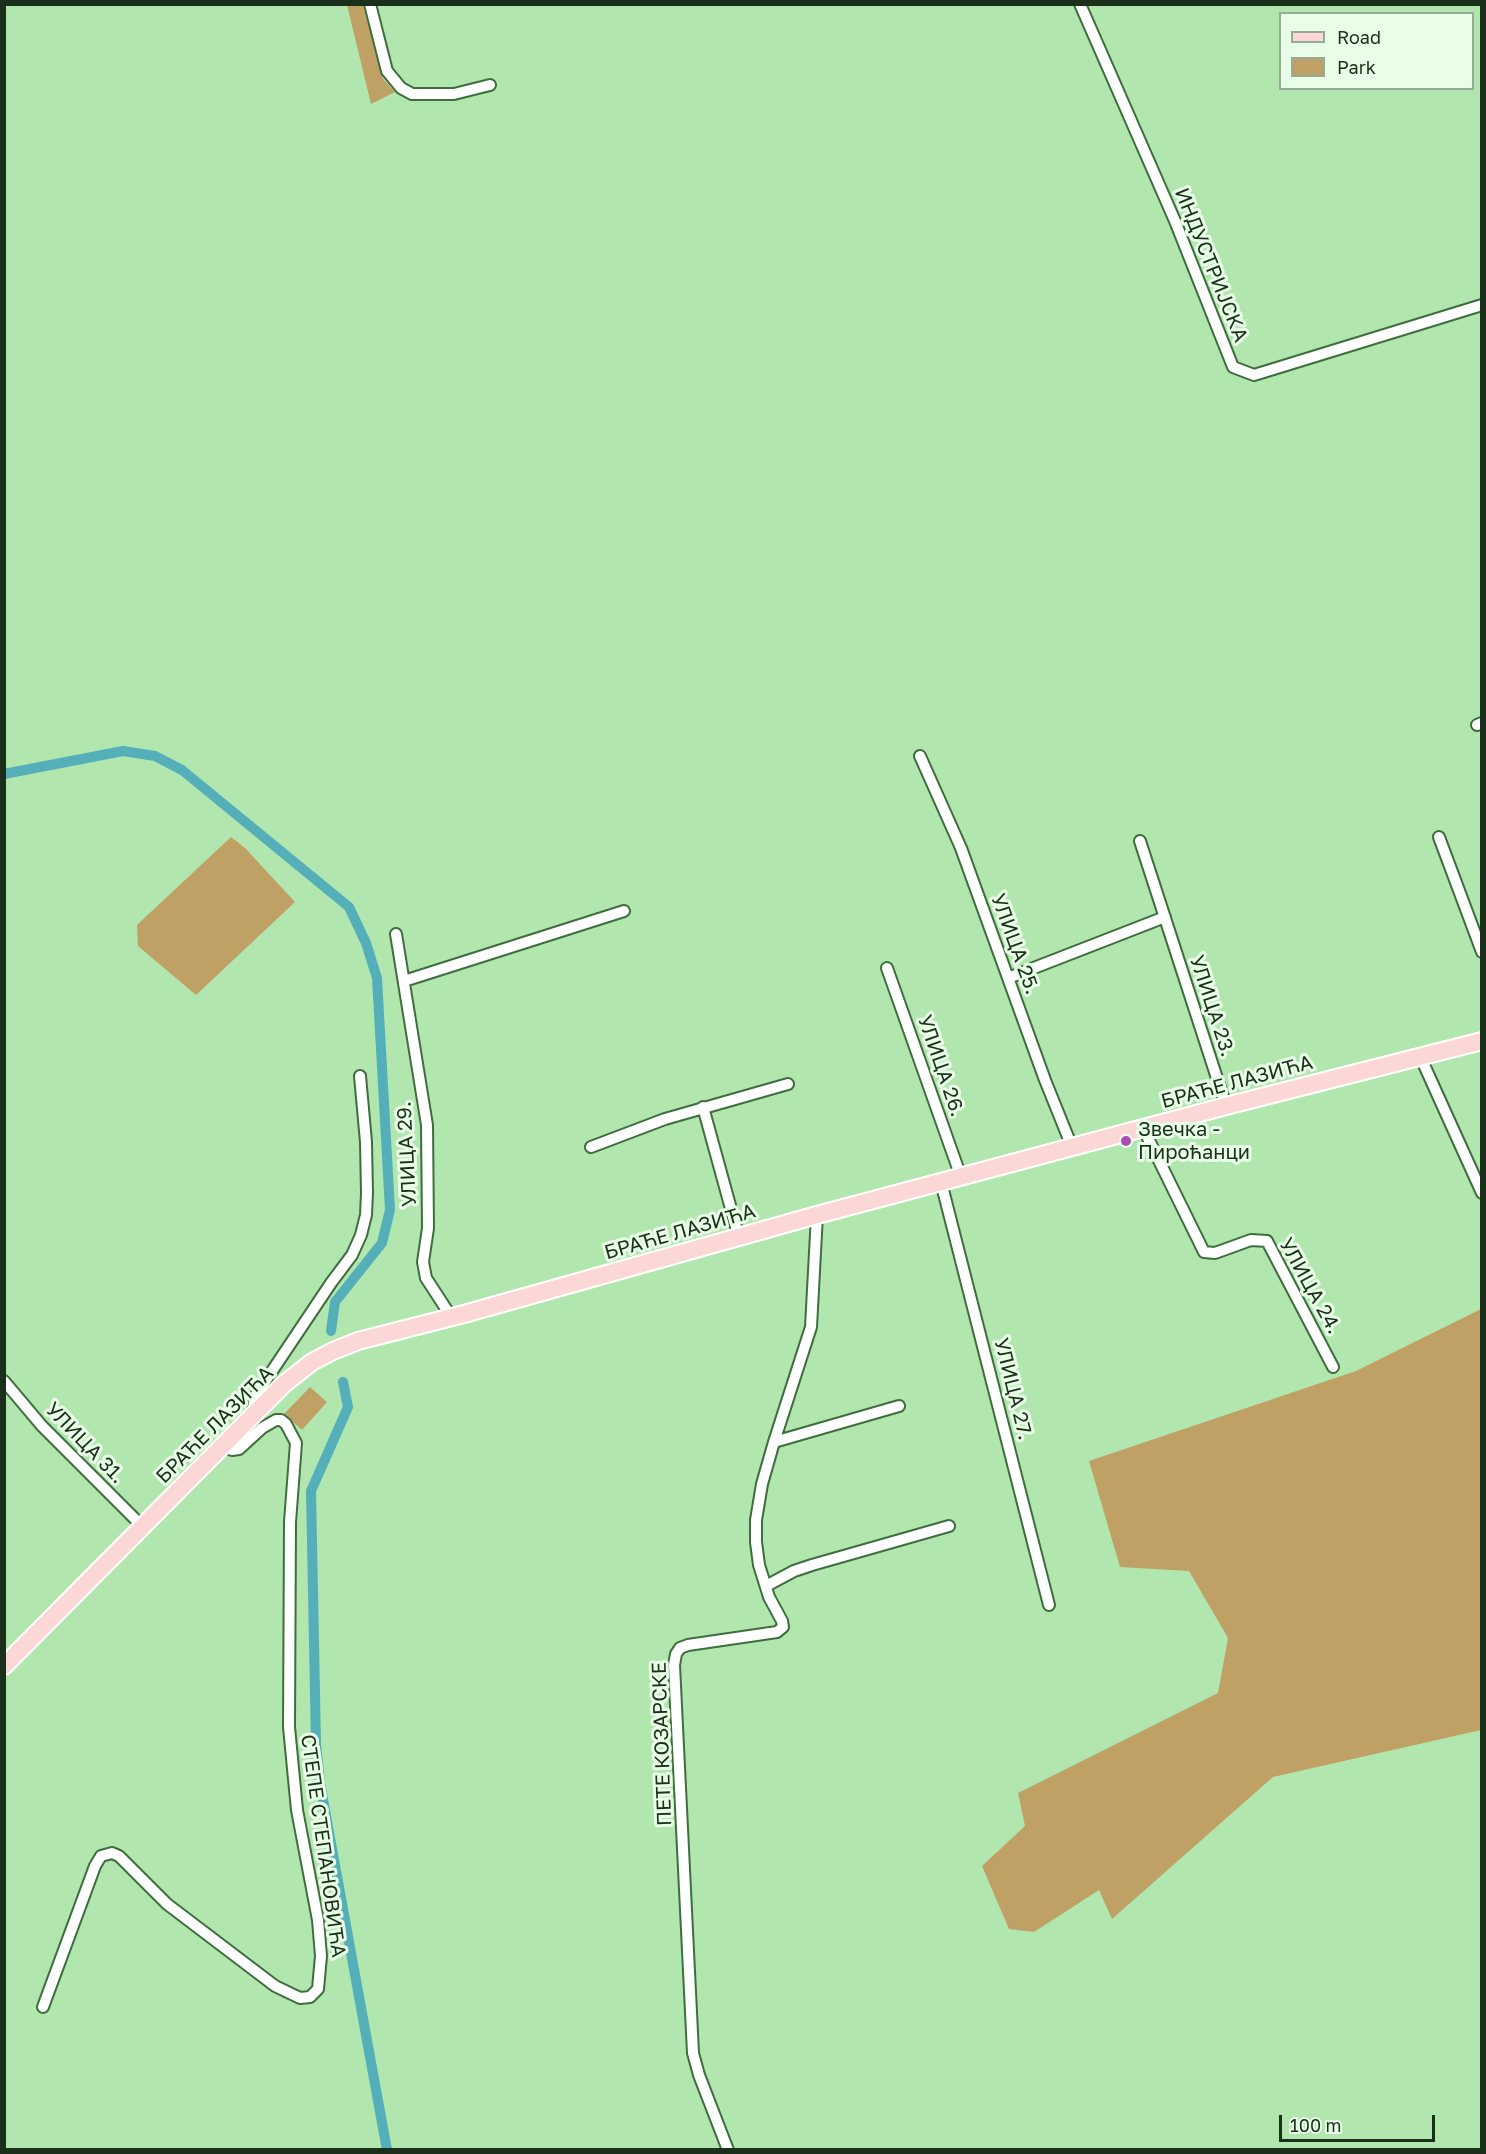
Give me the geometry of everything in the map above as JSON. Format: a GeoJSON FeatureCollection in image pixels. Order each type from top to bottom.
{"type":"FeatureCollection","features":[{"type":"Feature","properties":{"kind":"main road","name":"БРАЋЕ ЛАЗИЋА"},"geometry":{"type":"LineString","coordinates":[[4,1666],[295,1374],[322,1356],[358,1341],[452,1318],[817,1215],[1226,1106],[1482,1041]]}},
{"type":"Feature","properties":{"kind":"street"},"geometry":{"type":"LineString","coordinates":[[370,4],[387,71],[401,88],[412,94],[454,94],[490,86]]}},
{"type":"Feature","properties":{"kind":"street","name":"ИНДУСТРИЈСКА"},"geometry":{"type":"LineString","coordinates":[[1080,4],[1175,221],[1233,367],[1254,375],[1482,305]]}},
{"type":"Feature","properties":{"kind":"street","name":"УЛИЦА 25."},"geometry":{"type":"LineString","coordinates":[[920,756],[961,848],[1072,1147]]}},
{"type":"Feature","properties":{"kind":"street"},"geometry":{"type":"LineString","coordinates":[[1439,837],[1482,952]]}},
{"type":"Feature","properties":{"kind":"street","name":"УЛИЦА 23."},"geometry":{"type":"LineString","coordinates":[[1140,841],[1226,1106]]}},
{"type":"Feature","properties":{"kind":"street"},"geometry":{"type":"LineString","coordinates":[[404,981],[624,911]]}},
{"type":"Feature","properties":{"kind":"street"},"geometry":{"type":"LineString","coordinates":[[1008,978],[1165,917]]}},
{"type":"Feature","properties":{"kind":"street","name":"УЛИЦА 29."},"geometry":{"type":"LineString","coordinates":[[396,934],[427,1125],[429,1209],[423,1262],[426,1278],[452,1318]]}},
{"type":"Feature","properties":{"kind":"street","name":"УЛИЦА 26."},"geometry":{"type":"LineString","coordinates":[[887,968],[961,1177]]}},
{"type":"Feature","properties":{"kind":"street"},"geometry":{"type":"LineString","coordinates":[[1419,1056],[1482,1193]]}},
{"type":"Feature","properties":{"kind":"street"},"geometry":{"type":"LineString","coordinates":[[253,1415],[254,1398],[352,1255],[361,1235],[366,1215],[367,1193],[366,1142],[360,1076]]}},
{"type":"Feature","properties":{"kind":"street"},"geometry":{"type":"LineString","coordinates":[[591,1147],[665,1119],[788,1084]]}},
{"type":"Feature","properties":{"kind":"street"},"geometry":{"type":"LineString","coordinates":[[703,1107],[739,1238]]}},
{"type":"Feature","properties":{"kind":"street","name":"УЛИЦА 24."},"geometry":{"type":"LineString","coordinates":[[1143,1128],[1204,1251],[1215,1253],[1251,1240],[1267,1240],[1333,1367]]}},
{"type":"Feature","properties":{"kind":"street","name":"УЛИЦА 27."},"geometry":{"type":"LineString","coordinates":[[941,1182],[1049,1605]]}},
{"type":"Feature","properties":{"kind":"street","name":"ПЕТЕ КОЗАРСКЕ"},"geometry":{"type":"LineString","coordinates":[[728,2150],[699,2075],[693,2053],[674,1665],[680,1648],[781,1630],[783,1623],[759,1565],[756,1520],[762,1484],[774,1442],[812,1327],[817,1215]]}},
{"type":"Feature","properties":{"kind":"street","name":"УЛИЦА 31."},"geometry":{"type":"LineString","coordinates":[[4,1381],[42,1426],[143,1527]]}},
{"type":"Feature","properties":{"kind":"street"},"geometry":{"type":"LineString","coordinates":[[774,1442],[899,1406]]}},
{"type":"Feature","properties":{"kind":"street","name":"СТЕПЕ СТЕПАНОВИЋА"},"geometry":{"type":"LineString","coordinates":[[44,2007],[94,1866],[101,1856],[111,1853],[119,1856],[167,1904],[275,1986],[300,1998],[310,1997],[318,1989],[321,1956],[318,1920],[297,1810],[289,1726],[290,1522],[296,1443],[286,1424],[281,1420],[276,1420],[267,1423],[239,1449],[232,1450],[225,1446]]}},
{"type":"Feature","properties":{"kind":"street"},"geometry":{"type":"LineString","coordinates":[[766,1586],[794,1571],[812,1565],[949,1526]]}},
{"type":"Feature","properties":{"kind":"green space"},"geometry":{"type":"Polygon","coordinates":[[[347,5],[363,5],[383,79],[395,92],[371,104],[347,5]]]}},
{"type":"Feature","properties":{"kind":"green space"},"geometry":{"type":"Polygon","coordinates":[[[231,837],[245,848],[295,902],[196,995],[138,946],[137,925],[231,837]]]}},
{"type":"Feature","properties":{"kind":"green space"},"geometry":{"type":"Polygon","coordinates":[[[1481,1309],[1481,1730],[1273,1777],[1112,1919],[1099,1890],[1034,1932],[1009,1929],[982,1866],[1025,1826],[1018,1793],[1218,1693],[1228,1638],[1189,1571],[1120,1567],[1089,1461],[1356,1371],[1481,1309]]]}},
{"type":"Feature","properties":{"kind":"green space"},"geometry":{"type":"Polygon","coordinates":[[[310,1387],[327,1402],[302,1430],[284,1414],[310,1387]]]}},
{"type":"Feature","properties":{"kind":"waterway"},"geometry":{"type":"LineString","coordinates":[[4,774],[123,751],[155,756],[182,770],[349,907],[366,943],[377,978],[390,1210],[382,1243],[335,1302],[331,1331]]}},
{"type":"Feature","properties":{"kind":"waterway"},"geometry":{"type":"LineString","coordinates":[[343,1382],[348,1407],[311,1491],[316,1744],[320,1783],[387,2150]]}},
{"type":"Feature","properties":{"kind":"place","name":"Звечка - Пироћанци"},"geometry":{"type":"Point","coordinates":[1126,1141]}}]}
